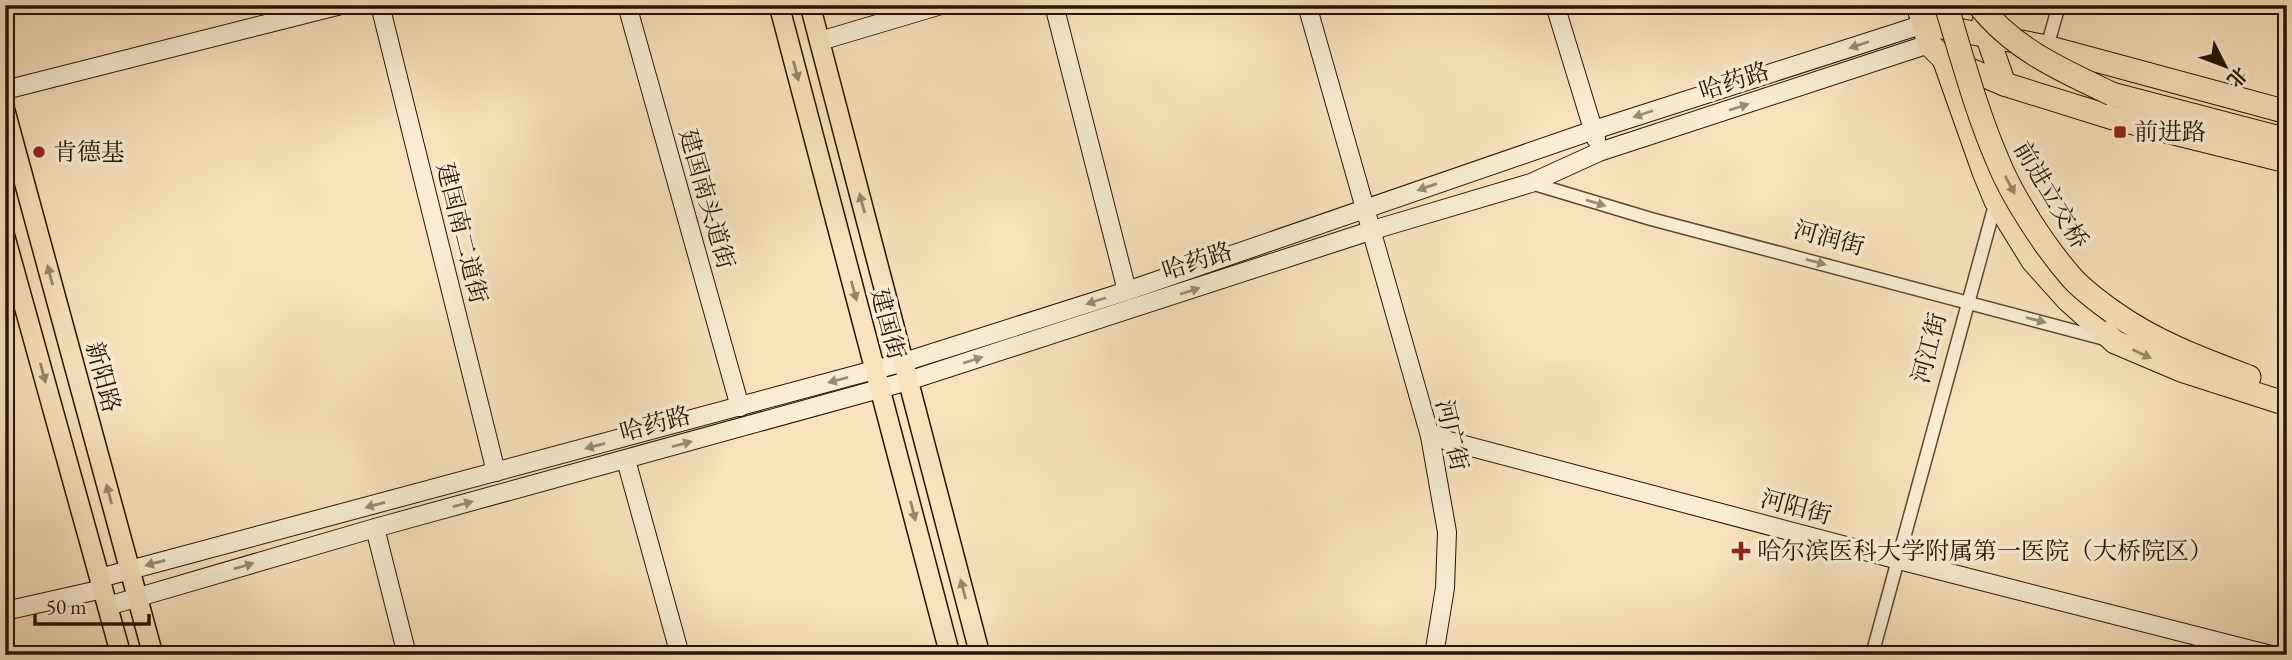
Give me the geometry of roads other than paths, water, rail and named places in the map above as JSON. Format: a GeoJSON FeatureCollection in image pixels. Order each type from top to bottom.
{"type":"FeatureCollection","features":[{"type":"Feature","properties":{"kind":"highway","name":"前进立交桥"},"geometry":{"type":"LineString","coordinates":[[1946,5],[1997,162],[2016,197],[2072,278],[2113,313],[2178,351],[2287,388]]}},
{"type":"Feature","properties":{"kind":"highway"},"geometry":{"type":"LineString","coordinates":[[1978,5],[2004,84]]}},
{"type":"Feature","properties":{"kind":"highway"},"geometry":{"type":"LineString","coordinates":[[1978,5],[2023,47],[2044,61],[2112,94],[2287,140]]}},
{"type":"Feature","properties":{"kind":"highway"},"geometry":{"type":"LineString","coordinates":[[1929,33],[2004,84],[2110,117],[2287,161]]}},
{"type":"Feature","properties":{"kind":"highway"},"geometry":{"type":"LineString","coordinates":[[1929,33],[1996,201]]}},
{"type":"Feature","properties":{"kind":"highway","name":"哈药路"},"geometry":{"type":"LineString","coordinates":[[1929,33],[1988,37],[2047,47],[2287,112]]}},
{"type":"Feature","properties":{"kind":"highway","name":"河润街"},"geometry":{"type":"LineString","coordinates":[[1996,201],[2033,261],[2068,300],[2115,342],[2181,370],[2287,404]]}},
{"type":"Feature","properties":{"kind":"main road"},"geometry":{"type":"LineString","coordinates":[[5,90],[341,5]]}},
{"type":"Feature","properties":{"kind":"main road","name":"建国南二道街"},"geometry":{"type":"LineString","coordinates":[[380,5],[496,472]]}},
{"type":"Feature","properties":{"kind":"main road","name":"建国南头道街"},"geometry":{"type":"LineString","coordinates":[[627,5],[740,407]]}},
{"type":"Feature","properties":{"kind":"main road","name":"建国街"},"geometry":{"type":"LineString","coordinates":[[779,5],[950,655]]}},
{"type":"Feature","properties":{"kind":"main road","name":"建国街"},"geometry":{"type":"LineString","coordinates":[[810,5],[980,655]]}},
{"type":"Feature","properties":{"kind":"main road"},"geometry":{"type":"LineString","coordinates":[[1054,5],[1127,291]]}},
{"type":"Feature","properties":{"kind":"main road","name":"河广街"},"geometry":{"type":"LineString","coordinates":[[1307,5],[1430,436],[1447,532],[1445,588],[1434,655]]}},
{"type":"Feature","properties":{"kind":"main road"},"geometry":{"type":"LineString","coordinates":[[1555,5],[1599,152]]}},
{"type":"Feature","properties":{"kind":"main road"},"geometry":{"type":"LineString","coordinates":[[820,41],[937,6]]}},
{"type":"Feature","properties":{"kind":"main road","name":"哈药路"},"geometry":{"type":"LineString","coordinates":[[5,611],[104,591],[136,597],[375,528],[881,389],[906,371],[1127,291],[1594,130],[1929,33]]}},
{"type":"Feature","properties":{"kind":"main road","name":"哈药路"},"geometry":{"type":"LineString","coordinates":[[104,591],[130,570],[875,370],[906,371],[1531,183],[1599,152],[1929,33]]}},
{"type":"Feature","properties":{"kind":"main road","name":"新阳路"},"geometry":{"type":"LineString","coordinates":[[5,111],[153,655]]}},
{"type":"Feature","properties":{"kind":"main road"},"geometry":{"type":"LineString","coordinates":[[5,237],[121,655]]}},
{"type":"Feature","properties":{"kind":"main road","name":"河阳街"},"geometry":{"type":"LineString","coordinates":[[1430,436],[2271,655]]}},
{"type":"Feature","properties":{"kind":"main road"},"geometry":{"type":"LineString","coordinates":[[626,460],[680,655]]}},
{"type":"Feature","properties":{"kind":"main road"},"geometry":{"type":"LineString","coordinates":[[375,528],[407,655]]}},
{"type":"Feature","properties":{"kind":"street"},"geometry":{"type":"LineString","coordinates":[[2047,47],[2059,5]]}},
{"type":"Feature","properties":{"kind":"street","name":"河润街"},"geometry":{"type":"LineString","coordinates":[[1531,183],[1651,219],[2115,342]]}},
{"type":"Feature","properties":{"kind":"street","name":"河江街"},"geometry":{"type":"LineString","coordinates":[[1872,655],[1996,201]]}},
{"type":"Feature","properties":{"kind":"place","name":"前进路"},"geometry":{"type":"Point","coordinates":[2120,132]}},
{"type":"Feature","properties":{"kind":"place","name":"肯德基"},"geometry":{"type":"Point","coordinates":[39,152]}},
{"type":"Feature","properties":{"kind":"place","name":"哈尔滨医科大学附属第一医院（大桥院区）"},"geometry":{"type":"Point","coordinates":[1741,551]}}]}
